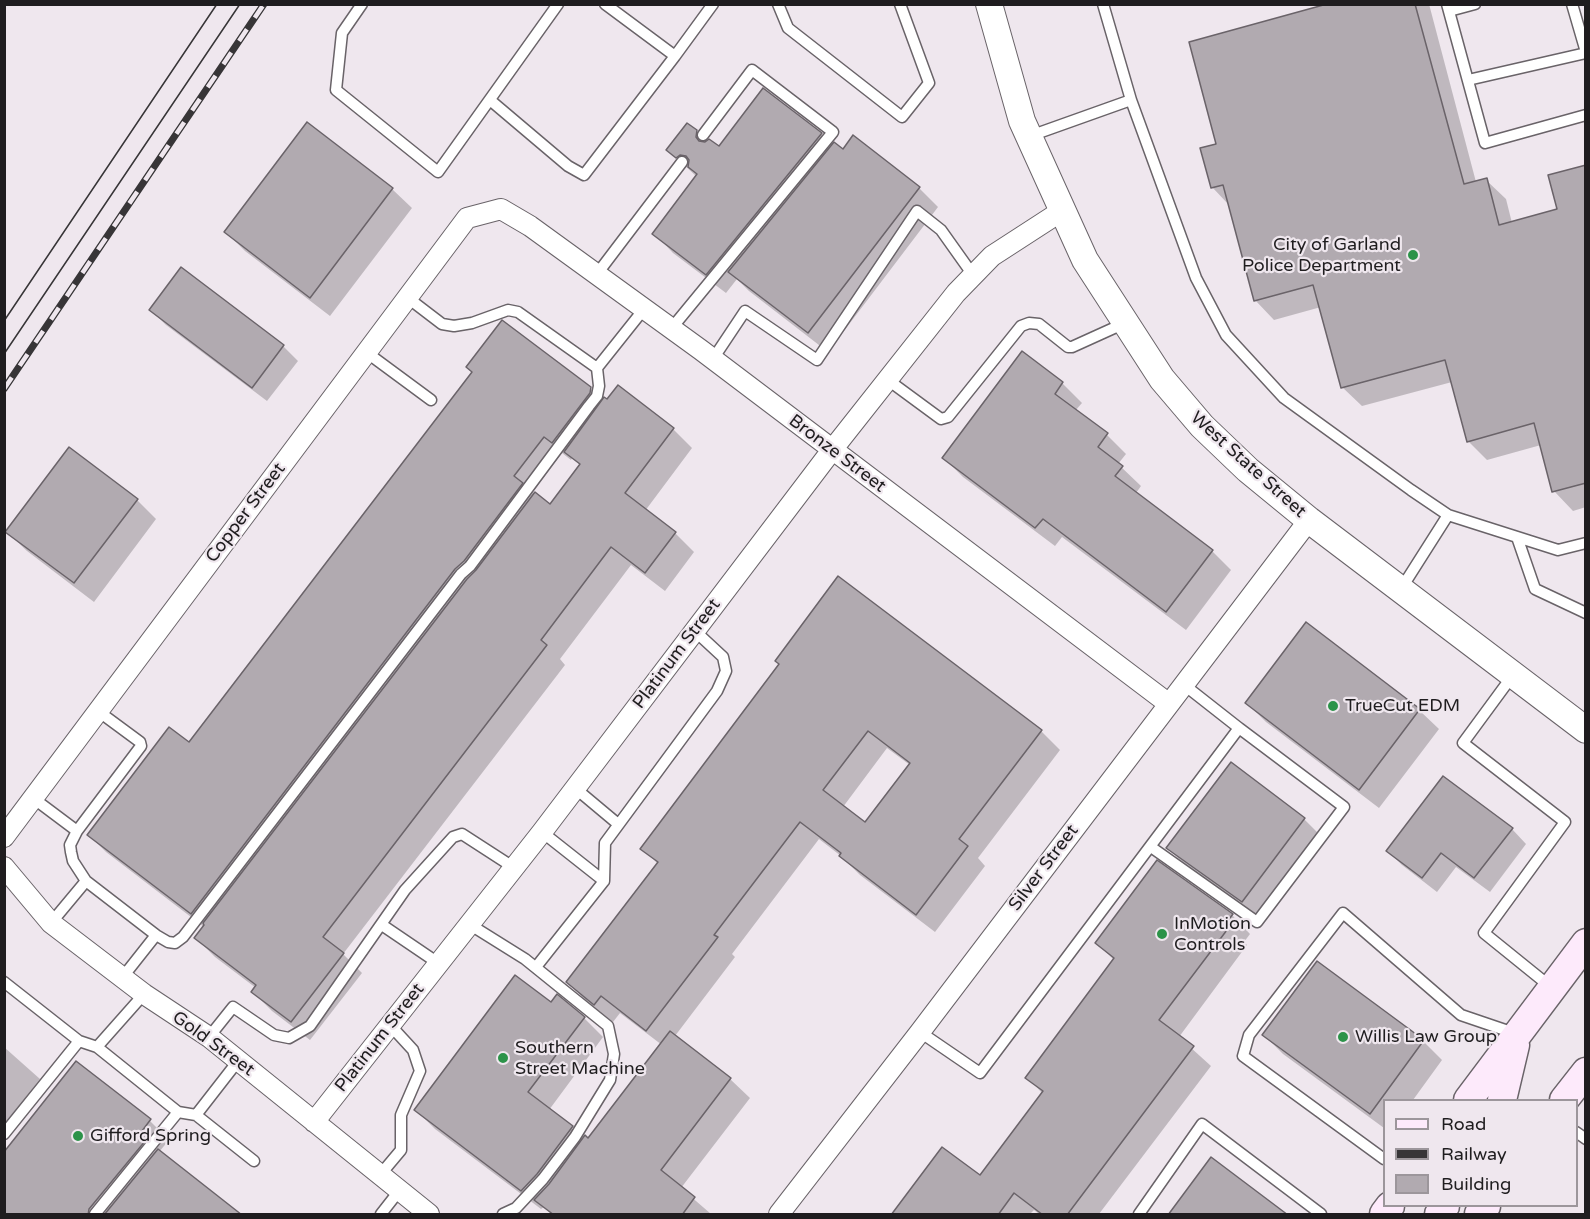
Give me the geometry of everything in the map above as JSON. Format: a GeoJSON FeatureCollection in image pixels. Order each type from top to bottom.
{"type":"FeatureCollection","features":[{"type":"Feature","properties":{"kind":"main road"},"geometry":{"type":"LineString","coordinates":[[1469,1099],[1586,943]]}},
{"type":"Feature","properties":{"kind":"main road"},"geometry":{"type":"LineString","coordinates":[[1502,1099],[1518,1034]]}},
{"type":"Feature","properties":{"kind":"main road"},"geometry":{"type":"LineString","coordinates":[[1566,1099],[1586,1072]]}},
{"type":"Feature","properties":{"kind":"street","name":"West State Street"},"geometry":{"type":"LineString","coordinates":[[988,4],[1022,121],[1085,260],[1162,379],[1202,426],[1248,470],[1400,591],[1586,730]]}},
{"type":"Feature","properties":{"kind":"street","name":"Bronze Street"},"geometry":{"type":"LineString","coordinates":[[501,209],[530,226],[713,359],[1169,704]]}},
{"type":"Feature","properties":{"kind":"street","name":"Copper Street"},"geometry":{"type":"LineString","coordinates":[[4,837],[467,218],[501,209]]}},
{"type":"Feature","properties":{"kind":"street","name":"Platinum Street"},"geometry":{"type":"LineString","coordinates":[[314,1122],[542,832],[832,450],[956,293],[992,256],[1063,210]]}},
{"type":"Feature","properties":{"kind":"street","name":"Silver Street"},"geometry":{"type":"LineString","coordinates":[[779,1215],[921,1032],[1309,520]]}},
{"type":"Feature","properties":{"kind":"street","name":"Gold Street"},"geometry":{"type":"LineString","coordinates":[[5,871],[51,923],[144,994],[209,1037],[429,1215]]}},
{"type":"Feature","properties":{"kind":"lane"},"geometry":{"type":"LineString","coordinates":[[362,4],[342,33],[336,90],[438,172],[558,4]]}},
{"type":"Feature","properties":{"kind":"lane"},"geometry":{"type":"LineString","coordinates":[[605,4],[675,56]]}},
{"type":"Feature","properties":{"kind":"lane"},"geometry":{"type":"LineString","coordinates":[[490,100],[567,166],[584,175],[713,4]]}},
{"type":"Feature","properties":{"kind":"lane"},"geometry":{"type":"LineString","coordinates":[[778,4],[788,28],[902,117],[929,83],[900,4]]}},
{"type":"Feature","properties":{"kind":"lane"},"geometry":{"type":"LineString","coordinates":[[1475,4],[1448,8],[1485,143],[1586,116]]}},
{"type":"Feature","properties":{"kind":"lane"},"geometry":{"type":"LineString","coordinates":[[1468,80],[1586,52],[1572,4]]}},
{"type":"Feature","properties":{"kind":"lane"},"geometry":{"type":"LineString","coordinates":[[1106,5],[1131,100],[1196,278],[1226,335],[1284,399],[1448,514],[1558,550],[1586,543]]}},
{"type":"Feature","properties":{"kind":"lane"},"geometry":{"type":"LineString","coordinates":[[672,329],[833,132],[752,70],[703,135]]}},
{"type":"Feature","properties":{"kind":"lane"},"geometry":{"type":"LineString","coordinates":[[1029,136],[1131,100]]}},
{"type":"Feature","properties":{"kind":"lane"},"geometry":{"type":"LineString","coordinates":[[597,274],[682,162]]}},
{"type":"Feature","properties":{"kind":"lane"},"geometry":{"type":"LineString","coordinates":[[713,359],[745,311],[817,360],[917,211],[941,230],[973,275]]}},
{"type":"Feature","properties":{"kind":"lane"},"geometry":{"type":"LineString","coordinates":[[408,298],[442,324],[454,326],[472,323],[508,310],[518,312],[597,368]]}},
{"type":"Feature","properties":{"kind":"lane"},"geometry":{"type":"LineString","coordinates":[[98,711],[140,742],[141,746],[77,831],[70,845],[73,861],[86,881],[156,934],[168,942],[175,943],[183,937],[461,574],[470,566],[590,406],[597,396],[599,386],[597,368],[644,309]]}},
{"type":"Feature","properties":{"kind":"lane"},"geometry":{"type":"LineString","coordinates":[[888,380],[941,419],[948,417],[1021,326],[1029,323],[1039,324],[1068,347],[1072,347],[1125,323]]}},
{"type":"Feature","properties":{"kind":"lane"},"geometry":{"type":"LineString","coordinates":[[366,352],[431,400]]}},
{"type":"Feature","properties":{"kind":"lane"},"geometry":{"type":"LineString","coordinates":[[1400,591],[1448,514]]}},
{"type":"Feature","properties":{"kind":"lane"},"geometry":{"type":"LineString","coordinates":[[1517,537],[1535,589],[1586,613]]}},
{"type":"Feature","properties":{"kind":"lane"},"geometry":{"type":"LineString","coordinates":[[536,967],[604,881],[605,843],[717,691],[726,671],[723,657],[695,631]]}},
{"type":"Feature","properties":{"kind":"lane"},"geometry":{"type":"LineString","coordinates":[[1513,675],[1462,743],[1565,822],[1484,933],[1552,988]]}},
{"type":"Feature","properties":{"kind":"lane"},"geometry":{"type":"LineString","coordinates":[[1151,846],[1257,922],[1344,807],[1183,684]]}},
{"type":"Feature","properties":{"kind":"lane"},"geometry":{"type":"LineString","coordinates":[[921,1032],[980,1073],[1239,728]]}},
{"type":"Feature","properties":{"kind":"lane"},"geometry":{"type":"LineString","coordinates":[[575,788],[618,824]]}},
{"type":"Feature","properties":{"kind":"lane"},"geometry":{"type":"LineString","coordinates":[[33,798],[77,831]]}},
{"type":"Feature","properties":{"kind":"lane"},"geometry":{"type":"LineString","coordinates":[[542,832],[604,881]]}},
{"type":"Feature","properties":{"kind":"lane"},"geometry":{"type":"LineString","coordinates":[[209,1037],[233,1007],[274,1035],[289,1038],[310,1026],[405,890],[453,837],[462,834],[513,867]]}},
{"type":"Feature","properties":{"kind":"lane"},"geometry":{"type":"LineString","coordinates":[[51,923],[86,881]]}},
{"type":"Feature","properties":{"kind":"lane"},"geometry":{"type":"LineString","coordinates":[[1383,1158],[1243,1056],[1249,1035],[1343,913],[1461,1015],[1518,1034]]}},
{"type":"Feature","properties":{"kind":"lane"},"geometry":{"type":"LineString","coordinates":[[468,924],[536,967],[608,1026],[614,1054],[610,1080],[575,1137],[543,1179],[516,1208],[503,1215]]}},
{"type":"Feature","properties":{"kind":"lane"},"geometry":{"type":"LineString","coordinates":[[382,925],[438,963]]}},
{"type":"Feature","properties":{"kind":"lane"},"geometry":{"type":"LineString","coordinates":[[122,978],[156,934]]}},
{"type":"Feature","properties":{"kind":"lane"},"geometry":{"type":"LineString","coordinates":[[4,982],[79,1041],[97,1047],[178,1112],[196,1115],[254,1161]]}},
{"type":"Feature","properties":{"kind":"lane"},"geometry":{"type":"LineString","coordinates":[[97,1047],[144,994]]}},
{"type":"Feature","properties":{"kind":"lane"},"geometry":{"type":"LineString","coordinates":[[380,1175],[401,1150],[401,1115],[420,1071],[413,1050],[390,1025]]}},
{"type":"Feature","properties":{"kind":"lane"},"geometry":{"type":"LineString","coordinates":[[4,1134],[79,1041]]}},
{"type":"Feature","properties":{"kind":"lane"},"geometry":{"type":"LineString","coordinates":[[196,1115],[238,1061]]}},
{"type":"Feature","properties":{"kind":"lane"},"geometry":{"type":"LineString","coordinates":[[96,1215],[178,1112]]}},
{"type":"Feature","properties":{"kind":"lane"},"geometry":{"type":"LineString","coordinates":[[1139,1215],[1202,1124],[1322,1215]]}},
{"type":"Feature","properties":{"kind":"lane"},"geometry":{"type":"LineString","coordinates":[[381,1215],[399,1191]]}},
{"type":"Feature","properties":{"kind":"building","name":"City of Garland Police Department"},"geometry":{"type":"Polygon","coordinates":[[[1327,4],[1415,4],[1464,184],[1487,178],[1499,225],[1557,209],[1548,175],[1586,165],[1586,483],[1552,492],[1534,423],[1467,442],[1445,360],[1341,388],[1313,285],[1254,301],[1223,185],[1211,188],[1200,148],[1216,144],[1189,42],[1327,4]]]}},
{"type":"Feature","properties":{"kind":"building"},"geometry":{"type":"Polygon","coordinates":[[[763,88],[822,133],[706,275],[652,234],[697,174],[688,167],[689,160],[686,156],[680,155],[676,158],[666,150],[687,123],[697,130],[696,137],[699,141],[705,142],[709,139],[719,146],[763,88]]]}},
{"type":"Feature","properties":{"kind":"building"},"geometry":{"type":"Polygon","coordinates":[[[307,122],[393,188],[310,298],[224,232],[307,122]]]}},
{"type":"Feature","properties":{"kind":"building"},"geometry":{"type":"Polygon","coordinates":[[[853,135],[920,187],[808,333],[728,272],[834,142],[843,149],[853,135]]]}},
{"type":"Feature","properties":{"kind":"building"},"geometry":{"type":"Polygon","coordinates":[[[181,267],[284,345],[252,388],[149,310],[181,267]]]}},
{"type":"Feature","properties":{"kind":"building"},"geometry":{"type":"Polygon","coordinates":[[[502,320],[591,387],[590,393],[552,443],[544,437],[514,476],[523,483],[191,914],[87,835],[169,727],[189,742],[472,372],[466,367],[502,320]]]}},
{"type":"Feature","properties":{"kind":"building"},"geometry":{"type":"Polygon","coordinates":[[[1022,351],[1063,382],[1055,394],[1108,433],[1098,447],[1123,466],[1115,476],[1213,550],[1166,612],[1043,519],[1035,528],[942,458],[1022,351]]]}},
{"type":"Feature","properties":{"kind":"building"},"geometry":{"type":"Polygon","coordinates":[[[618,385],[674,428],[625,493],[676,532],[645,573],[611,547],[541,640],[547,645],[323,937],[344,953],[291,1022],[251,992],[256,985],[194,938],[204,925],[203,923],[535,492],[550,504],[580,464],[564,452],[604,397],[607,399],[618,385]]]}},
{"type":"Feature","properties":{"kind":"building"},"geometry":{"type":"Polygon","coordinates":[[[69,447],[138,499],[74,583],[5,532],[69,447]]]}},
{"type":"Feature","properties":{"kind":"building"},"geometry":{"type":"Polygon","coordinates":[[[838,576],[1042,730],[959,839],[968,846],[916,915],[839,856],[841,853],[800,822],[714,935],[718,937],[646,1031],[601,996],[594,1005],[566,982],[658,862],[640,849],[779,664],[775,661],[838,576]],[[868,731],[823,790],[865,822],[910,763],[868,731]]]}},
{"type":"Feature","properties":{"kind":"building","name":"TrueCut EDM"},"geometry":{"type":"Polygon","coordinates":[[[1306,622],[1420,709],[1359,790],[1245,703],[1306,622]]]}},
{"type":"Feature","properties":{"kind":"building"},"geometry":{"type":"Polygon","coordinates":[[[1231,762],[1305,818],[1242,902],[1166,848],[1231,762]]]}},
{"type":"Feature","properties":{"kind":"building"},"geometry":{"type":"Polygon","coordinates":[[[1443,776],[1513,828],[1474,878],[1441,853],[1422,878],[1386,851],[1443,776]]]}},
{"type":"Feature","properties":{"kind":"building"},"geometry":{"type":"Polygon","coordinates":[[[1157,860],[1233,914],[1226,923],[1230,926],[1159,1020],[1194,1046],[1067,1215],[1043,1215],[1014,1193],[998,1215],[891,1215],[942,1147],[980,1175],[1043,1091],[1025,1078],[1114,958],[1095,943],[1157,860]]]}},
{"type":"Feature","properties":{"kind":"building","name":"Willis Law Group"},"geometry":{"type":"Polygon","coordinates":[[[1317,961],[1424,1040],[1370,1114],[1262,1035],[1317,961]]]}},
{"type":"Feature","properties":{"kind":"building","name":"Southern Street Machine"},"geometry":{"type":"Polygon","coordinates":[[[515,975],[551,1002],[557,994],[585,1017],[528,1092],[573,1126],[537,1174],[521,1191],[414,1110],[515,975]]]}},
{"type":"Feature","properties":{"kind":"building"},"geometry":{"type":"Polygon","coordinates":[[[670,1031],[731,1078],[661,1170],[695,1197],[682,1215],[554,1215],[534,1200],[549,1184],[585,1135],[588,1138],[670,1031]]]}},
{"type":"Feature","properties":{"kind":"building","name":"Gifford Spring"},"geometry":{"type":"Polygon","coordinates":[[[76,1061],[151,1119],[139,1135],[146,1140],[89,1209],[88,1215],[4,1215],[4,1152],[76,1061]]]}},
{"type":"Feature","properties":{"kind":"building"},"geometry":{"type":"Polygon","coordinates":[[[158,1149],[242,1215],[104,1215],[158,1149]]]}},
{"type":"Feature","properties":{"kind":"building"},"geometry":{"type":"Polygon","coordinates":[[[1211,1157],[1288,1215],[1168,1215],[1211,1157]]]}},
{"type":"Feature","properties":{"kind":"tram line"},"geometry":{"type":"LineString","coordinates":[[4,321],[217,4]]}},
{"type":"Feature","properties":{"kind":"tram line"},"geometry":{"type":"LineString","coordinates":[[4,354],[240,4]]}},
{"type":"Feature","properties":{"kind":"railway"},"geometry":{"type":"LineString","coordinates":[[4,389],[264,4]]}},
{"type":"Feature","properties":{"kind":"place","name":"City of Garland Police Department"},"geometry":{"type":"Point","coordinates":[1413,255]}},
{"type":"Feature","properties":{"kind":"place","name":"TrueCut EDM"},"geometry":{"type":"Point","coordinates":[1333,706]}},
{"type":"Feature","properties":{"kind":"place","name":"InMotion Controls"},"geometry":{"type":"Point","coordinates":[1162,934]}},
{"type":"Feature","properties":{"kind":"place","name":"Willis Law Group"},"geometry":{"type":"Point","coordinates":[1343,1037]}},
{"type":"Feature","properties":{"kind":"place","name":"Southern Street Machine"},"geometry":{"type":"Point","coordinates":[503,1058]}},
{"type":"Feature","properties":{"kind":"place","name":"Gifford Spring"},"geometry":{"type":"Point","coordinates":[78,1136]}}]}
